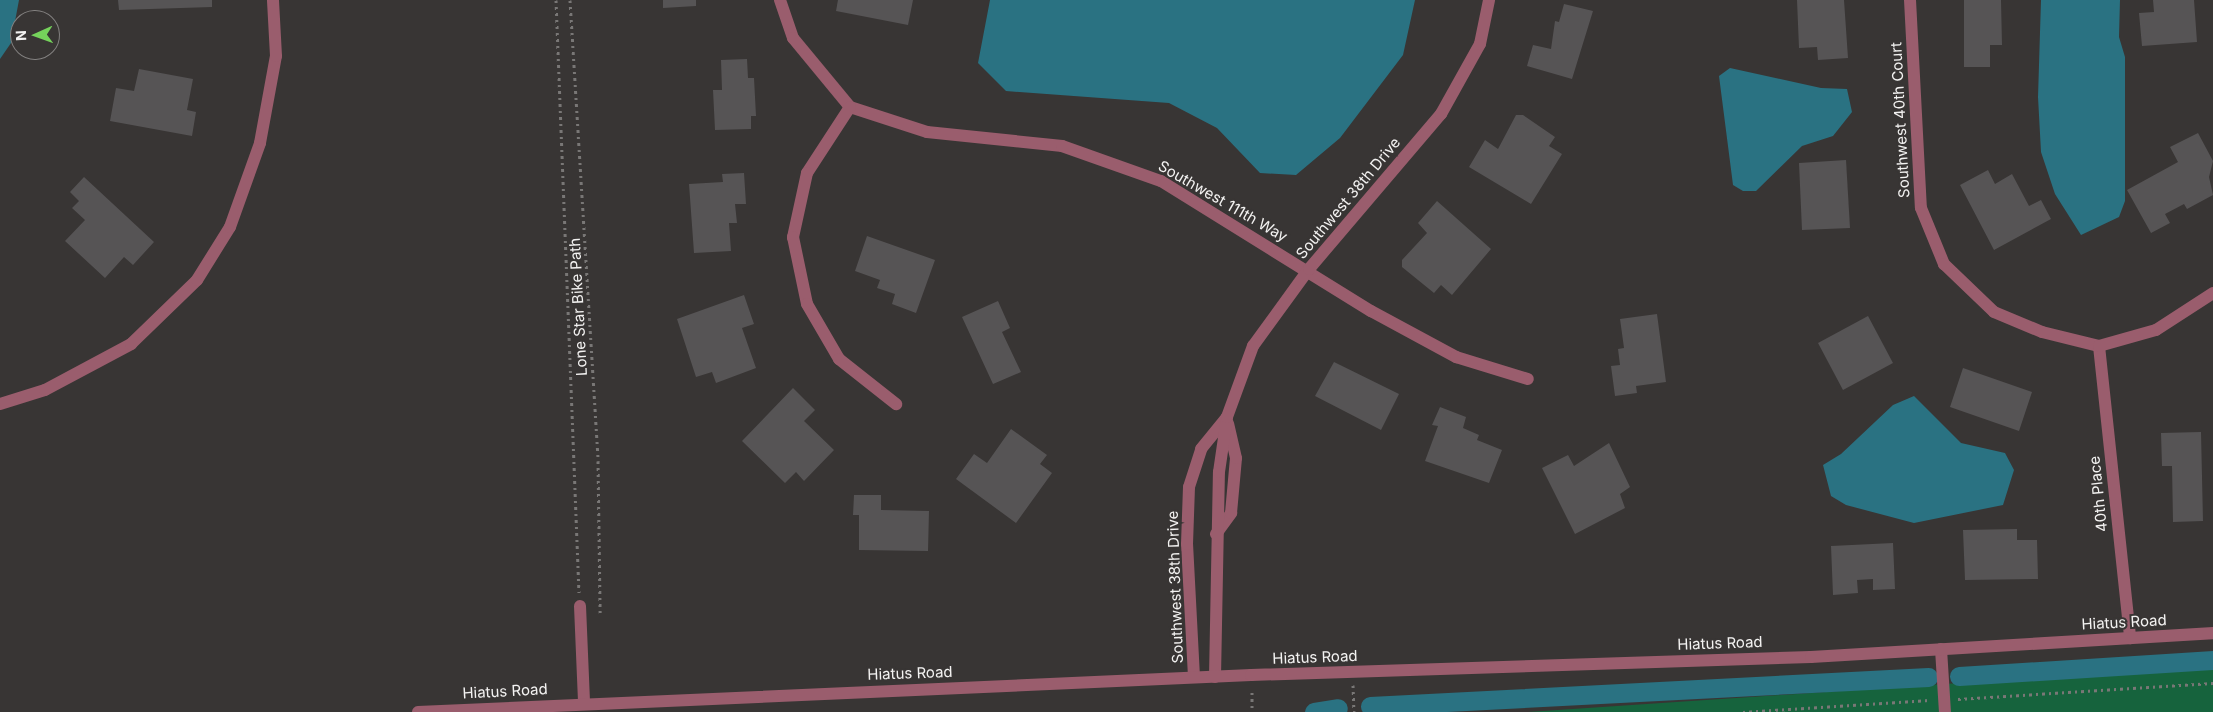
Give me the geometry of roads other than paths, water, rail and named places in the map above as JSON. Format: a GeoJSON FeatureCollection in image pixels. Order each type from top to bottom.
{"type":"FeatureCollection","features":[{"type":"Feature","properties":{"kind":"street"},"geometry":{"type":"LineString","coordinates":[[0,404],[45,390],[130,344],[197,280],[230,227],[260,143],[276,56],[273,0]]}},
{"type":"Feature","properties":{"kind":"street"},"geometry":{"type":"LineString","coordinates":[[780,0],[793,38],[850,106],[807,173],[793,237],[807,304],[839,359],[896,404]]}},
{"type":"Feature","properties":{"kind":"street","name":"Southwest 38th Drive"},"geometry":{"type":"LineString","coordinates":[[1215,677],[1216,534],[1227,417],[1253,346],[1309,269],[1441,114],[1480,44],[1489,0]]}},
{"type":"Feature","properties":{"kind":"street","name":"Southwest 40th Court"},"geometry":{"type":"LineString","coordinates":[[1910,0],[1921,208],[1944,264],[1994,312],[2042,332],[2099,346]]}},
{"type":"Feature","properties":{"kind":"street","name":"Southwest 111th Way"},"geometry":{"type":"LineString","coordinates":[[850,106],[927,132],[1062,146],[1161,181],[1309,269],[1371,311],[1456,357],[1528,379]]}},
{"type":"Feature","properties":{"kind":"street"},"geometry":{"type":"LineString","coordinates":[[2099,346],[2156,330],[2213,293]]}},
{"type":"Feature","properties":{"kind":"street","name":"40th Place"},"geometry":{"type":"LineString","coordinates":[[2099,346],[2130,638]]}},
{"type":"Feature","properties":{"kind":"street","name":"Southwest 38th Drive"},"geometry":{"type":"LineString","coordinates":[[1194,677],[1187,544],[1189,487],[1202,449],[1227,417]]}},
{"type":"Feature","properties":{"kind":"street"},"geometry":{"type":"LineString","coordinates":[[580,606],[584,702]]}},
{"type":"Feature","properties":{"kind":"street","name":"Hiatus Road"},"geometry":{"type":"LineString","coordinates":[[418,712],[584,702],[1940,649],[2213,633]]}},
{"type":"Feature","properties":{"kind":"street"},"geometry":{"type":"LineString","coordinates":[[1940,649],[1944,706]]}},
{"type":"Feature","properties":{"kind":"water"},"geometry":{"type":"Polygon","coordinates":[[[0,0],[19,0],[17,10],[10,10],[10,44],[0,59],[0,0]]]}},
{"type":"Feature","properties":{"kind":"water"},"geometry":{"type":"Polygon","coordinates":[[[990,0],[1415,0],[1403,55],[1340,138],[1296,175],[1260,173],[1217,128],[1169,103],[1006,91],[978,63],[990,0]]]}},
{"type":"Feature","properties":{"kind":"water"},"geometry":{"type":"Polygon","coordinates":[[[2041,0],[2120,0],[2119,37],[2125,57],[2125,201],[2119,217],[2081,235],[2055,194],[2041,152],[2038,97],[2041,0]]]}},
{"type":"Feature","properties":{"kind":"water"},"geometry":{"type":"Polygon","coordinates":[[[1730,68],[1821,88],[1847,89],[1852,112],[1833,136],[1802,146],[1756,191],[1743,191],[1733,185],[1719,76],[1730,68]]]}},
{"type":"Feature","properties":{"kind":"water"},"geometry":{"type":"Polygon","coordinates":[[[1914,396],[1961,443],[2005,453],[2014,470],[2003,505],[1914,523],[1846,505],[1831,496],[1823,465],[1841,454],[1893,405],[1914,396]]]}},
{"type":"Feature","properties":{"kind":"waterway"},"geometry":{"type":"LineString","coordinates":[[1959,676],[2213,660]]}},
{"type":"Feature","properties":{"kind":"waterway"},"geometry":{"type":"LineString","coordinates":[[1370,706],[1928,677]]}},
{"type":"Feature","properties":{"kind":"waterway"},"geometry":{"type":"LineString","coordinates":[[1314,712],[1338,708]]}}]}
